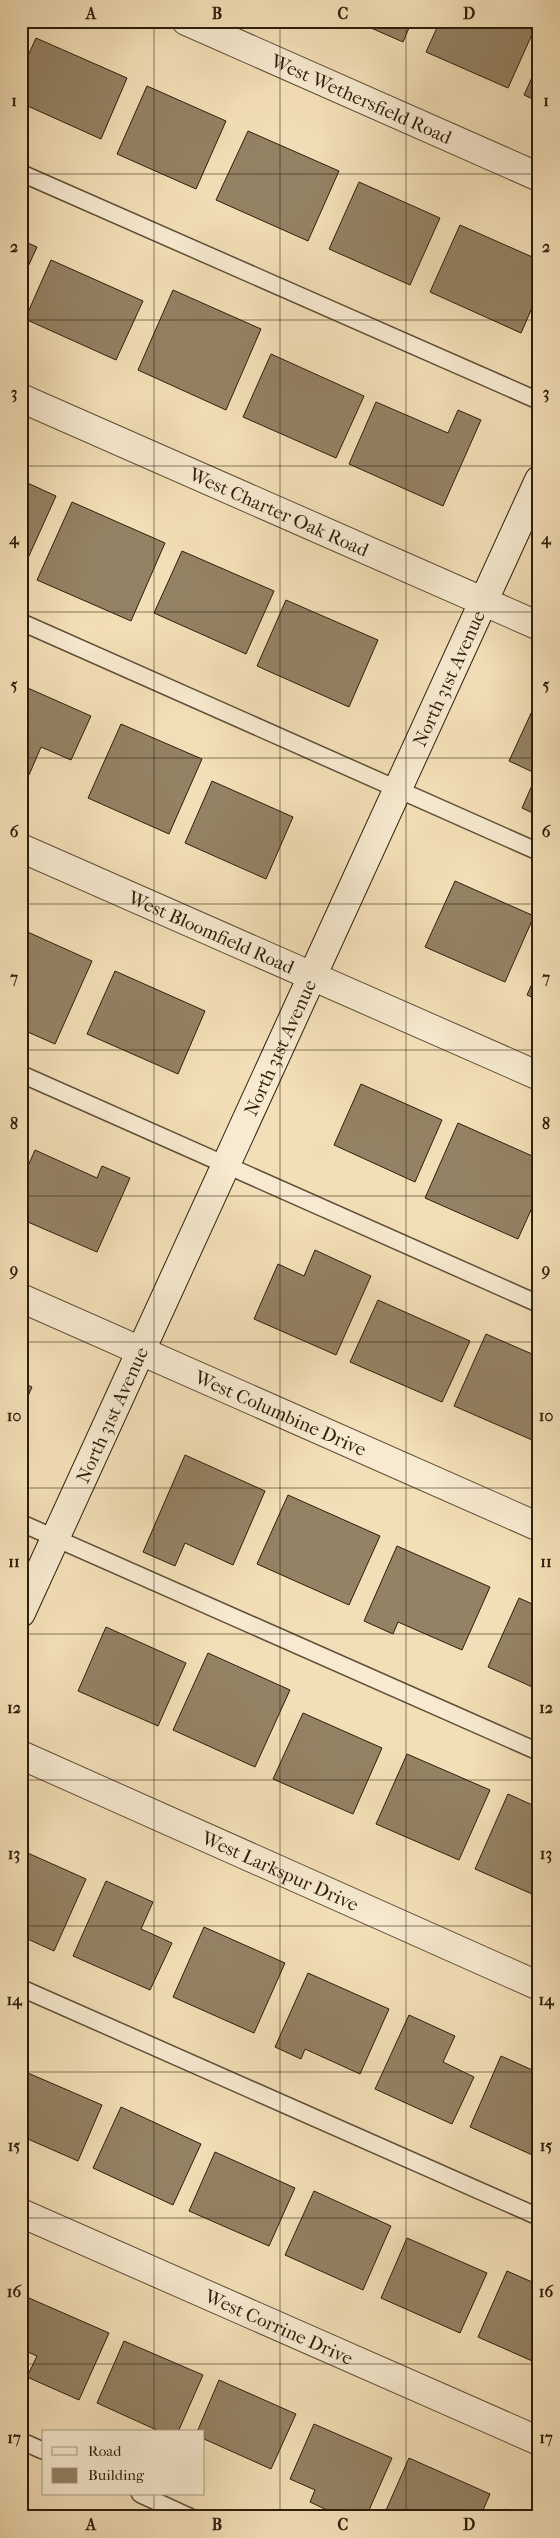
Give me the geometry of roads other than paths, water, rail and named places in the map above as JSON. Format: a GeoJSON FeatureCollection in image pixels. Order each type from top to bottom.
{"type":"FeatureCollection","features":[{"type":"Feature","properties":{"kind":"street","name":"West Wethersfield Road"},"geometry":{"type":"LineString","coordinates":[[186,21],[539,177]]}},
{"type":"Feature","properties":{"kind":"street","name":"West Charter Oak Road"},"geometry":{"type":"LineString","coordinates":[[21,398],[539,626]]}},
{"type":"Feature","properties":{"kind":"street","name":"North 31st Avenue"},"geometry":{"type":"LineString","coordinates":[[21,1613],[314,977],[397,789],[539,480]]}},
{"type":"Feature","properties":{"kind":"street","name":"West Bloomfield Road"},"geometry":{"type":"LineString","coordinates":[[21,848],[539,1076]]}},
{"type":"Feature","properties":{"kind":"street","name":"West Columbine Drive"},"geometry":{"type":"LineString","coordinates":[[21,1298],[539,1527]]}},
{"type":"Feature","properties":{"kind":"street","name":"West Larkspur Drive"},"geometry":{"type":"LineString","coordinates":[[21,1755],[539,1986]]}},
{"type":"Feature","properties":{"kind":"street","name":"West Corrine Drive"},"geometry":{"type":"LineString","coordinates":[[21,2212],[539,2440]]}},
{"type":"Feature","properties":{"kind":"lane"},"geometry":{"type":"LineString","coordinates":[[21,173],[539,401]]}},
{"type":"Feature","properties":{"kind":"lane"},"geometry":{"type":"LineString","coordinates":[[21,622],[539,852]]}},
{"type":"Feature","properties":{"kind":"lane"},"geometry":{"type":"LineString","coordinates":[[21,1074],[539,1304]]}},
{"type":"Feature","properties":{"kind":"lane"},"geometry":{"type":"LineString","coordinates":[[21,1522],[539,1752]]}},
{"type":"Feature","properties":{"kind":"lane"},"geometry":{"type":"LineString","coordinates":[[21,1988],[539,2217]]}},
{"type":"Feature","properties":{"kind":"lane"},"geometry":{"type":"LineString","coordinates":[[21,2441],[42,2450]]}},
{"type":"Feature","properties":{"kind":"lane"},"geometry":{"type":"LineString","coordinates":[[144,2496],[190,2517]]}}]}
